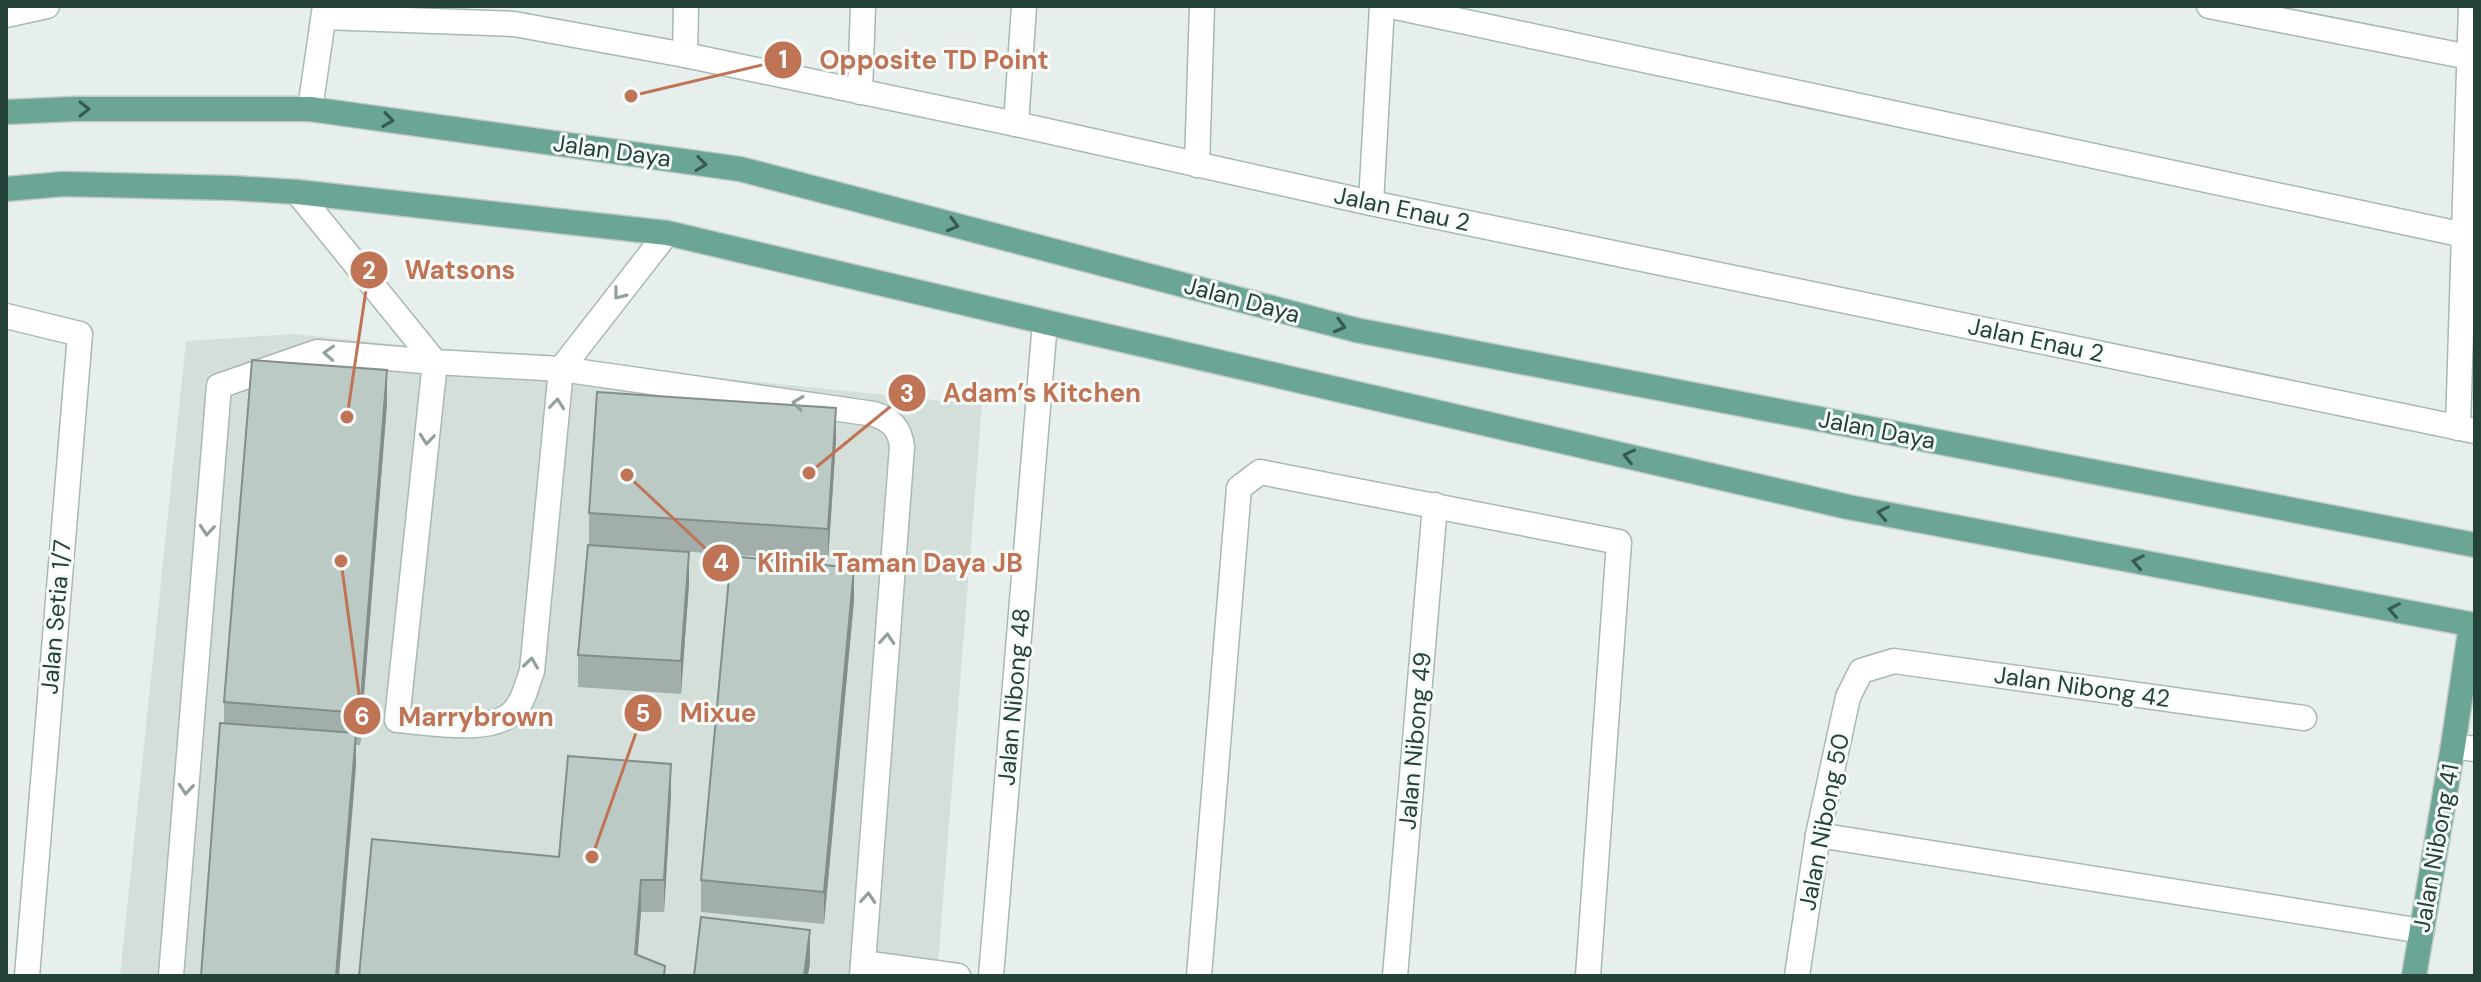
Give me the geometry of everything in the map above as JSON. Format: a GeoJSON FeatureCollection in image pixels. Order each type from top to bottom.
{"type":"FeatureCollection","features":[{"type":"Feature","properties":{"kind":"main road","name":"Jalan Daya"},"geometry":{"type":"LineString","coordinates":[[6,112],[310,109],[740,169],[1356,330],[2475,545]]}},
{"type":"Feature","properties":{"kind":"main road"},"geometry":{"type":"LineString","coordinates":[[6,189],[63,184],[297,192],[667,233],[1848,507],[2473,625]]}},
{"type":"Feature","properties":{"kind":"main road","name":"Jalan Nibong 41"},"geometry":{"type":"LineString","coordinates":[[2414,976],[2464,747],[2473,625]]}},
{"type":"Feature","properties":{"kind":"street"},"geometry":{"type":"LineString","coordinates":[[6,15],[47,6]]}},
{"type":"Feature","properties":{"kind":"street"},"geometry":{"type":"LineString","coordinates":[[685,55],[686,6]]}},
{"type":"Feature","properties":{"kind":"street"},"geometry":{"type":"LineString","coordinates":[[860,92],[863,6]]}},
{"type":"Feature","properties":{"kind":"street"},"geometry":{"type":"LineString","coordinates":[[1016,124],[1024,6]]}},
{"type":"Feature","properties":{"kind":"street"},"geometry":{"type":"LineString","coordinates":[[1197,165],[1202,6]]}},
{"type":"Feature","properties":{"kind":"street"},"geometry":{"type":"LineString","coordinates":[[1371,203],[1382,6]]}},
{"type":"Feature","properties":{"kind":"street"},"geometry":{"type":"LineString","coordinates":[[1391,6],[2464,235]]}},
{"type":"Feature","properties":{"kind":"street"},"geometry":{"type":"LineString","coordinates":[[2209,6],[2469,57]]}},
{"type":"Feature","properties":{"kind":"street"},"geometry":{"type":"LineString","coordinates":[[2466,429],[2464,235],[2471,6]]}},
{"type":"Feature","properties":{"kind":"street"},"geometry":{"type":"LineString","coordinates":[[310,109],[325,12]]}},
{"type":"Feature","properties":{"kind":"street","name":"Jalan Enau 2"},"geometry":{"type":"LineString","coordinates":[[325,12],[515,15],[685,55],[1371,203],[2466,429]]}},
{"type":"Feature","properties":{"kind":"street"},"geometry":{"type":"LineString","coordinates":[[297,192],[435,362],[397,720],[485,724],[503,721],[516,710],[532,671],[561,369],[667,233]]}},
{"type":"Feature","properties":{"kind":"street","name":"Jalan Setia 1/7"},"geometry":{"type":"LineString","coordinates":[[6,316],[80,334],[20,972]]}},
{"type":"Feature","properties":{"kind":"street","name":"Jalan Nibong 48"},"geometry":{"type":"LineString","coordinates":[[991,976],[1045,322]]}},
{"type":"Feature","properties":{"kind":"street"},"geometry":{"type":"LineString","coordinates":[[171,976],[219,386],[317,352],[561,369],[874,414],[894,425],[902,447],[863,970],[958,976]]}},
{"type":"Feature","properties":{"kind":"street"},"geometry":{"type":"LineString","coordinates":[[1199,976],[1239,488],[1260,472],[1619,542],[1588,976]]}},
{"type":"Feature","properties":{"kind":"street","name":"Jalan Nibong 49"},"geometry":{"type":"LineString","coordinates":[[1395,976],[1435,505]]}},
{"type":"Feature","properties":{"kind":"street","name":"Jalan Nibong 42"},"geometry":{"type":"LineString","coordinates":[[1861,671],[1894,661],[2304,718]]}},
{"type":"Feature","properties":{"kind":"street","name":"Jalan Nibong 50"},"geometry":{"type":"LineString","coordinates":[[1797,976],[1818,835],[1848,697],[1861,671]]}},
{"type":"Feature","properties":{"kind":"street"},"geometry":{"type":"LineString","coordinates":[[1818,835],[2422,931]]}},
{"type":"Feature","properties":{"kind":"shaded area"},"geometry":{"type":"Polygon","coordinates":[[[294,334],[982,405],[937,976],[120,976],[186,341],[294,334]]]}},
{"type":"Feature","properties":{"kind":"building"},"geometry":{"type":"Polygon","coordinates":[[[252,360],[387,370],[360,713],[224,702],[252,360]]]}},
{"type":"Feature","properties":{"kind":"building"},"geometry":{"type":"Polygon","coordinates":[[[597,392],[836,408],[828,529],[589,513],[597,392]]]}},
{"type":"Feature","properties":{"kind":"building"},"geometry":{"type":"Polygon","coordinates":[[[588,545],[689,552],[681,661],[578,655],[588,545]]]}},
{"type":"Feature","properties":{"kind":"building"},"geometry":{"type":"Polygon","coordinates":[[[731,556],[854,568],[824,892],[701,880],[731,556]]]}},
{"type":"Feature","properties":{"kind":"building"},"geometry":{"type":"Polygon","coordinates":[[[220,723],[356,733],[336,976],[201,976],[220,723]]]}},
{"type":"Feature","properties":{"kind":"building"},"geometry":{"type":"Polygon","coordinates":[[[568,756],[671,764],[664,880],[641,880],[635,954],[665,966],[664,976],[359,976],[372,839],[559,857],[568,756]]]}},
{"type":"Feature","properties":{"kind":"building"},"geometry":{"type":"Polygon","coordinates":[[[701,917],[810,930],[804,976],[694,976],[701,917]]]}},
{"type":"Feature","properties":{"kind":"place","name":"Opposite TD Point"},"geometry":{"type":"Point","coordinates":[631,96]}},
{"type":"Feature","properties":{"kind":"place","name":"Watsons"},"geometry":{"type":"Point","coordinates":[347,417]}},
{"type":"Feature","properties":{"kind":"place","name":"Adam’s Kitchen"},"geometry":{"type":"Point","coordinates":[809,473]}},
{"type":"Feature","properties":{"kind":"place","name":"Klinik Taman Daya JB"},"geometry":{"type":"Point","coordinates":[627,475]}},
{"type":"Feature","properties":{"kind":"place","name":"Marrybrown"},"geometry":{"type":"Point","coordinates":[341,561]}},
{"type":"Feature","properties":{"kind":"place","name":"Mixue"},"geometry":{"type":"Point","coordinates":[592,857]}}]}
